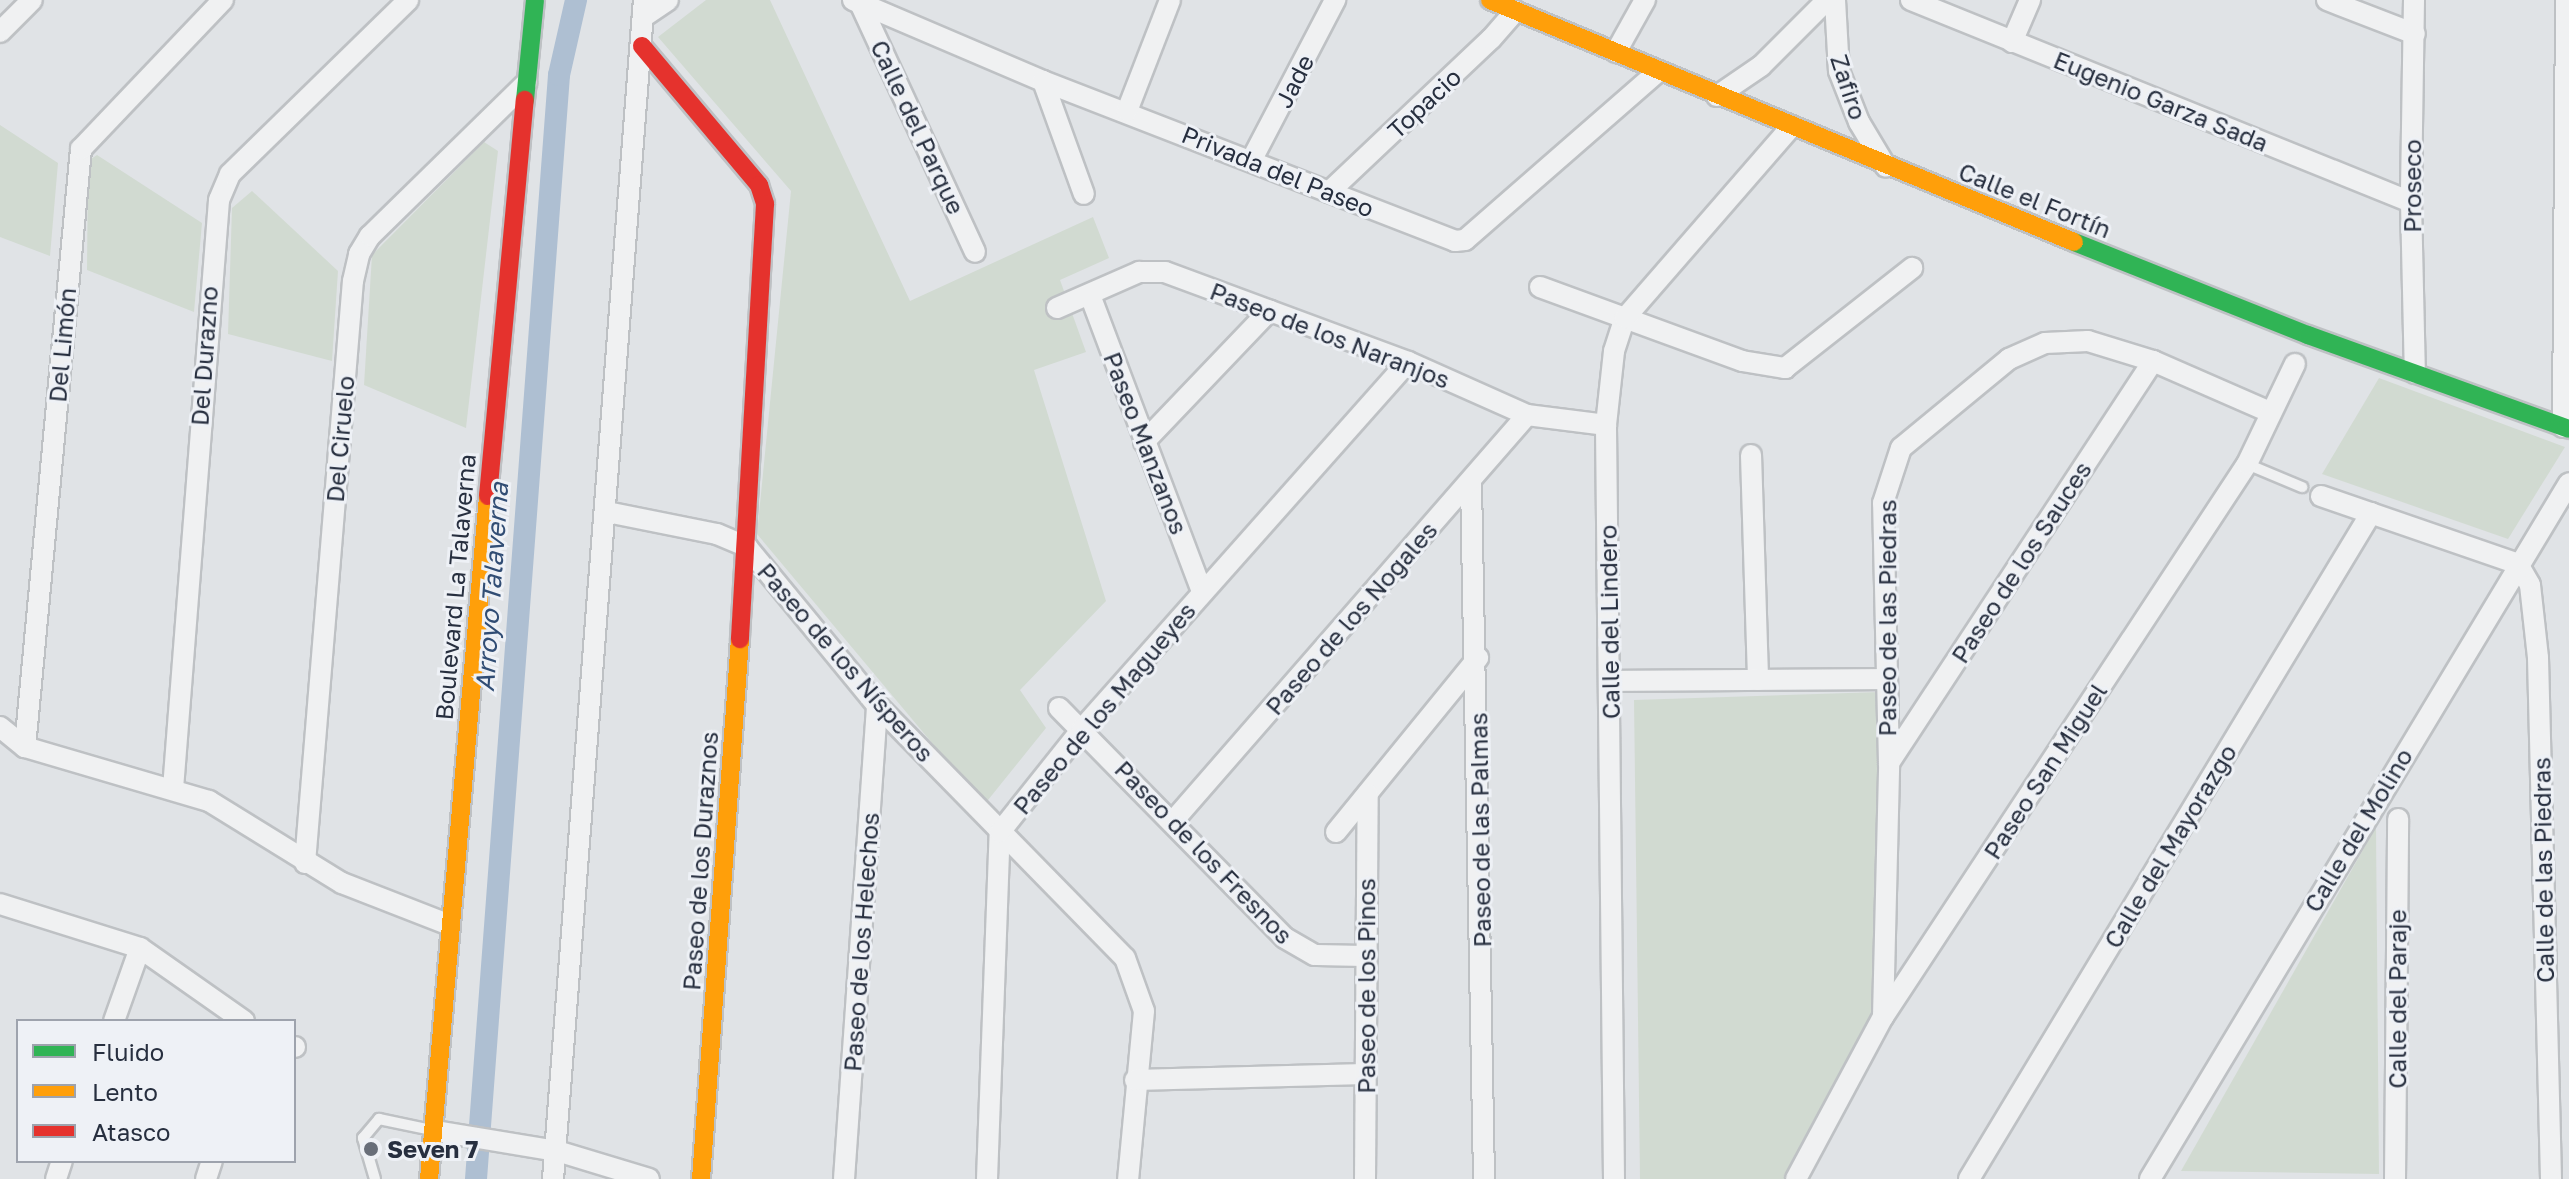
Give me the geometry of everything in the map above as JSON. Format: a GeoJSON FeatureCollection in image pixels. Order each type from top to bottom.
{"type":"FeatureCollection","features":[{"type":"Feature","properties":{"kind":"street"},"geometry":{"type":"LineString","coordinates":[[0,32],[32,0]]}},
{"type":"Feature","properties":{"kind":"street","name":"Del Limón"},"geometry":{"type":"LineString","coordinates":[[25,747],[81,149],[223,0]]}},
{"type":"Feature","properties":{"kind":"street","name":"Del Durazno"},"geometry":{"type":"LineString","coordinates":[[173,789],[219,200],[230,174],[408,0]]}},
{"type":"Feature","properties":{"kind":"street","name":"Boulevard La Talaverna"},"geometry":{"type":"LineString","coordinates":[[429,1179],[447,1133],[447,924],[535,0]]}},
{"type":"Feature","properties":{"kind":"street"},"geometry":{"type":"LineString","coordinates":[[553,1179],[607,512],[643,8],[668,0]]}},
{"type":"Feature","properties":{"kind":"street"},"geometry":{"type":"LineString","coordinates":[[1127,111],[1170,0]]}},
{"type":"Feature","properties":{"kind":"street","name":"Jade"},"geometry":{"type":"LineString","coordinates":[[1251,161],[1335,0]]}},
{"type":"Feature","properties":{"kind":"street","name":"Calle el Fortín"},"geometry":{"type":"LineString","coordinates":[[1490,0],[1886,167],[2415,373],[2566,428]]}},
{"type":"Feature","properties":{"kind":"street"},"geometry":{"type":"LineString","coordinates":[[1616,52],[1645,0]]}},
{"type":"Feature","properties":{"kind":"street"},"geometry":{"type":"LineString","coordinates":[[1717,96],[1761,66],[1827,0]]}},
{"type":"Feature","properties":{"kind":"street","name":"Zafiro"},"geometry":{"type":"LineString","coordinates":[[1835,0],[1839,71],[1859,122],[1886,167]]}},
{"type":"Feature","properties":{"kind":"street","name":"Eugenio Garza Sada"},"geometry":{"type":"LineString","coordinates":[[1911,0],[2411,202]]}},
{"type":"Feature","properties":{"kind":"street"},"geometry":{"type":"LineString","coordinates":[[2012,42],[2030,0]]}},
{"type":"Feature","properties":{"kind":"street"},"geometry":{"type":"LineString","coordinates":[[2327,0],[2415,34]]}},
{"type":"Feature","properties":{"kind":"street","name":"Proseco"},"geometry":{"type":"LineString","coordinates":[[2414,0],[2411,202],[2415,373]]}},
{"type":"Feature","properties":{"kind":"street"},"geometry":{"type":"LineString","coordinates":[[2566,0],[2566,428]]}},
{"type":"Feature","properties":{"kind":"street","name":"Privada del Paseo"},"geometry":{"type":"LineString","coordinates":[[857,2],[1043,81],[1461,241],[1659,71]]}},
{"type":"Feature","properties":{"kind":"street","name":"Calle del Parque"},"geometry":{"type":"LineString","coordinates":[[857,2],[975,252]]}},
{"type":"Feature","properties":{"kind":"street","name":"Topacio"},"geometry":{"type":"LineString","coordinates":[[1329,192],[1491,39],[1515,11]]}},
{"type":"Feature","properties":{"kind":"street","name":"Paseo de los Duraznos"},"geometry":{"type":"LineString","coordinates":[[642,46],[759,185],[765,204],[747,547],[701,1179]]}},
{"type":"Feature","properties":{"kind":"street"},"geometry":{"type":"LineString","coordinates":[[1043,81],[1084,194]]}},
{"type":"Feature","properties":{"kind":"street","name":"Del Ciruelo"},"geometry":{"type":"LineString","coordinates":[[305,863],[359,254],[370,236],[526,83]]}},
{"type":"Feature","properties":{"kind":"street","name":"Calle del Lindero"},"geometry":{"type":"LineString","coordinates":[[1614,1179],[1606,425],[1614,351],[1625,318],[1790,128]]}},
{"type":"Feature","properties":{"kind":"street"},"geometry":{"type":"LineString","coordinates":[[1540,287],[1742,361],[1785,368],[1912,268]]}},
{"type":"Feature","properties":{"kind":"street","name":"Paseo de los Naranjos"},"geometry":{"type":"LineString","coordinates":[[1057,308],[1150,269],[1408,362],[1527,415],[1606,425]]}},
{"type":"Feature","properties":{"kind":"street","name":"Paseo Manzanos"},"geometry":{"type":"LineString","coordinates":[[1090,295],[1202,591]]}},
{"type":"Feature","properties":{"kind":"street"},"geometry":{"type":"LineString","coordinates":[[1144,442],[1270,310]]}},
{"type":"Feature","properties":{"kind":"street","name":"Paseo de las Piedras"},"geometry":{"type":"LineString","coordinates":[[1883,1017],[1889,763],[1883,679],[1883,503],[1901,448],[2009,359],[2045,343],[2088,341],[2153,361],[2270,412]]}},
{"type":"Feature","properties":{"kind":"street","name":"Paseo de los Sauces"},"geometry":{"type":"LineString","coordinates":[[1889,763],[2153,361]]}},
{"type":"Feature","properties":{"kind":"street","name":"Paseo de los Magueyes"},"geometry":{"type":"LineString","coordinates":[[987,1179],[1000,832],[1082,729],[1408,362]]}},
{"type":"Feature","properties":{"kind":"street","name":"Paseo San Miguel"},"geometry":{"type":"LineString","coordinates":[[1796,1179],[1883,1017],[2247,464],[2295,364]]}},
{"type":"Feature","properties":{"kind":"street","name":"Paseo de los Nogales"},"geometry":{"type":"LineString","coordinates":[[1174,820],[1527,415]]}},
{"type":"Feature","properties":{"kind":"street"},"geometry":{"type":"LineString","coordinates":[[1751,455],[1758,680]]}},
{"type":"Feature","properties":{"kind":"street","name":"Paseo de las Palmas"},"geometry":{"type":"LineString","coordinates":[[1471,482],[1478,658],[1484,1179]]}},
{"type":"Feature","properties":{"kind":"street","name":"Calle del Molino"},"geometry":{"type":"LineString","coordinates":[[2150,1179],[2569,483]]}},
{"type":"Feature","properties":{"kind":"street"},"geometry":{"type":"LineString","coordinates":[[2312,491],[2518,564]]}},
{"type":"Feature","properties":{"kind":"street","name":"Paseo de los Nísperos"},"geometry":{"type":"LineString","coordinates":[[607,512],[717,534],[747,547],[877,705],[1125,958],[1144,1011],[1135,1080],[1128,1179]]}},
{"type":"Feature","properties":{"kind":"street","name":"Calle del Mayorazgo"},"geometry":{"type":"LineString","coordinates":[[1969,1179],[2371,513]]}},
{"type":"Feature","properties":{"kind":"street","name":"Calle de las Piedras"},"geometry":{"type":"LineString","coordinates":[[2518,564],[2530,585],[2536,622],[2551,1179]]}},
{"type":"Feature","properties":{"kind":"street"},"geometry":{"type":"LineString","coordinates":[[1336,832],[1478,658]]}},
{"type":"Feature","properties":{"kind":"street"},"geometry":{"type":"LineString","coordinates":[[1610,681],[1883,679]]}},
{"type":"Feature","properties":{"kind":"street","name":"Paseo de los Helechos"},"geometry":{"type":"LineString","coordinates":[[844,1179],[877,705]]}},
{"type":"Feature","properties":{"kind":"street","name":"Paseo de los Fresnos"},"geometry":{"type":"LineString","coordinates":[[1059,708],[1302,951],[1366,956]]}},
{"type":"Feature","properties":{"kind":"street"},"geometry":{"type":"LineString","coordinates":[[0,727],[25,747],[209,801],[305,863],[447,924]]}},
{"type":"Feature","properties":{"kind":"street","name":"Paseo de los Pinos"},"geometry":{"type":"LineString","coordinates":[[1365,1179],[1368,794]]}},
{"type":"Feature","properties":{"kind":"street","name":"Calle del Paraje"},"geometry":{"type":"LineString","coordinates":[[2395,1179],[2398,819]]}},
{"type":"Feature","properties":{"kind":"street"},"geometry":{"type":"LineString","coordinates":[[0,904],[140,948],[241,1019]]}},
{"type":"Feature","properties":{"kind":"street"},"geometry":{"type":"LineString","coordinates":[[115,1019],[140,948]]}},
{"type":"Feature","properties":{"kind":"street"},"geometry":{"type":"LineString","coordinates":[[1135,1080],[1365,1074]]}},
{"type":"Feature","properties":{"kind":"street"},"geometry":{"type":"LineString","coordinates":[[447,1133],[557,1151],[649,1179]]}},
{"type":"Feature","properties":{"kind":"lane"},"geometry":{"type":"LineString","coordinates":[[2247,464],[2312,491]]}},
{"type":"Feature","properties":{"kind":"lane"},"geometry":{"type":"LineString","coordinates":[[375,1179],[363,1138],[379,1119],[447,1133]]}},
{"type":"Feature","properties":{"kind":"shaded area"},"geometry":{"type":"Polygon","coordinates":[[[706,0],[770,0],[910,301],[1093,217],[1109,258],[1060,280],[1086,352],[1034,370],[1106,601],[1020,690],[1046,728],[984,805],[757,534],[791,191],[658,37],[706,0]]]}},
{"type":"Feature","properties":{"kind":"shaded area"},"geometry":{"type":"Polygon","coordinates":[[[0,125],[58,163],[50,256],[0,237],[0,125]]]}},
{"type":"Feature","properties":{"kind":"shaded area"},"geometry":{"type":"Polygon","coordinates":[[[484,142],[498,151],[466,428],[364,385],[372,255],[484,142]]]}},
{"type":"Feature","properties":{"kind":"shaded area"},"geometry":{"type":"Polygon","coordinates":[[[97,155],[202,223],[194,312],[87,270],[88,161],[97,155]]]}},
{"type":"Feature","properties":{"kind":"shaded area"},"geometry":{"type":"Polygon","coordinates":[[[252,191],[338,271],[332,361],[228,334],[232,208],[252,191]]]}},
{"type":"Feature","properties":{"kind":"shaded area"},"geometry":{"type":"Polygon","coordinates":[[[2379,378],[2565,447],[2508,539],[2322,474],[2379,378]]]}},
{"type":"Feature","properties":{"kind":"shaded area"},"geometry":{"type":"Polygon","coordinates":[[[1880,692],[1879,1019],[1790,1179],[1640,1179],[1634,700],[1880,692]]]}},
{"type":"Feature","properties":{"kind":"shaded area"},"geometry":{"type":"Polygon","coordinates":[[[2376,827],[2379,1174],[2181,1171],[2376,827]]]}},
{"type":"Feature","properties":{"kind":"waterway","name":"Arroyo Talaverna"},"geometry":{"type":"LineString","coordinates":[[476,1179],[559,75],[576,0]]}},
{"type":"Feature","properties":{"kind":"traffic: fast"},"geometry":{"type":"LineString","coordinates":[[525,100],[535,0]]}},
{"type":"Feature","properties":{"kind":"traffic: fast"},"geometry":{"type":"LineString","coordinates":[[2074,242],[2308,335],[2569,429]]}},
{"type":"Feature","properties":{"kind":"traffic: slow"},"geometry":{"type":"LineString","coordinates":[[1490,0],[2074,242]]}},
{"type":"Feature","properties":{"kind":"traffic: slow"},"geometry":{"type":"LineString","coordinates":[[429,1179],[488,496]]}},
{"type":"Feature","properties":{"kind":"traffic: slow"},"geometry":{"type":"LineString","coordinates":[[701,1179],[740,639]]}},
{"type":"Feature","properties":{"kind":"traffic: jam"},"geometry":{"type":"LineString","coordinates":[[642,46],[759,185],[765,204],[740,639]]}},
{"type":"Feature","properties":{"kind":"traffic: jam"},"geometry":{"type":"LineString","coordinates":[[488,496],[525,100]]}},
{"type":"Feature","properties":{"kind":"place","name":"Seven 7"},"geometry":{"type":"Point","coordinates":[371,1149]}}]}
